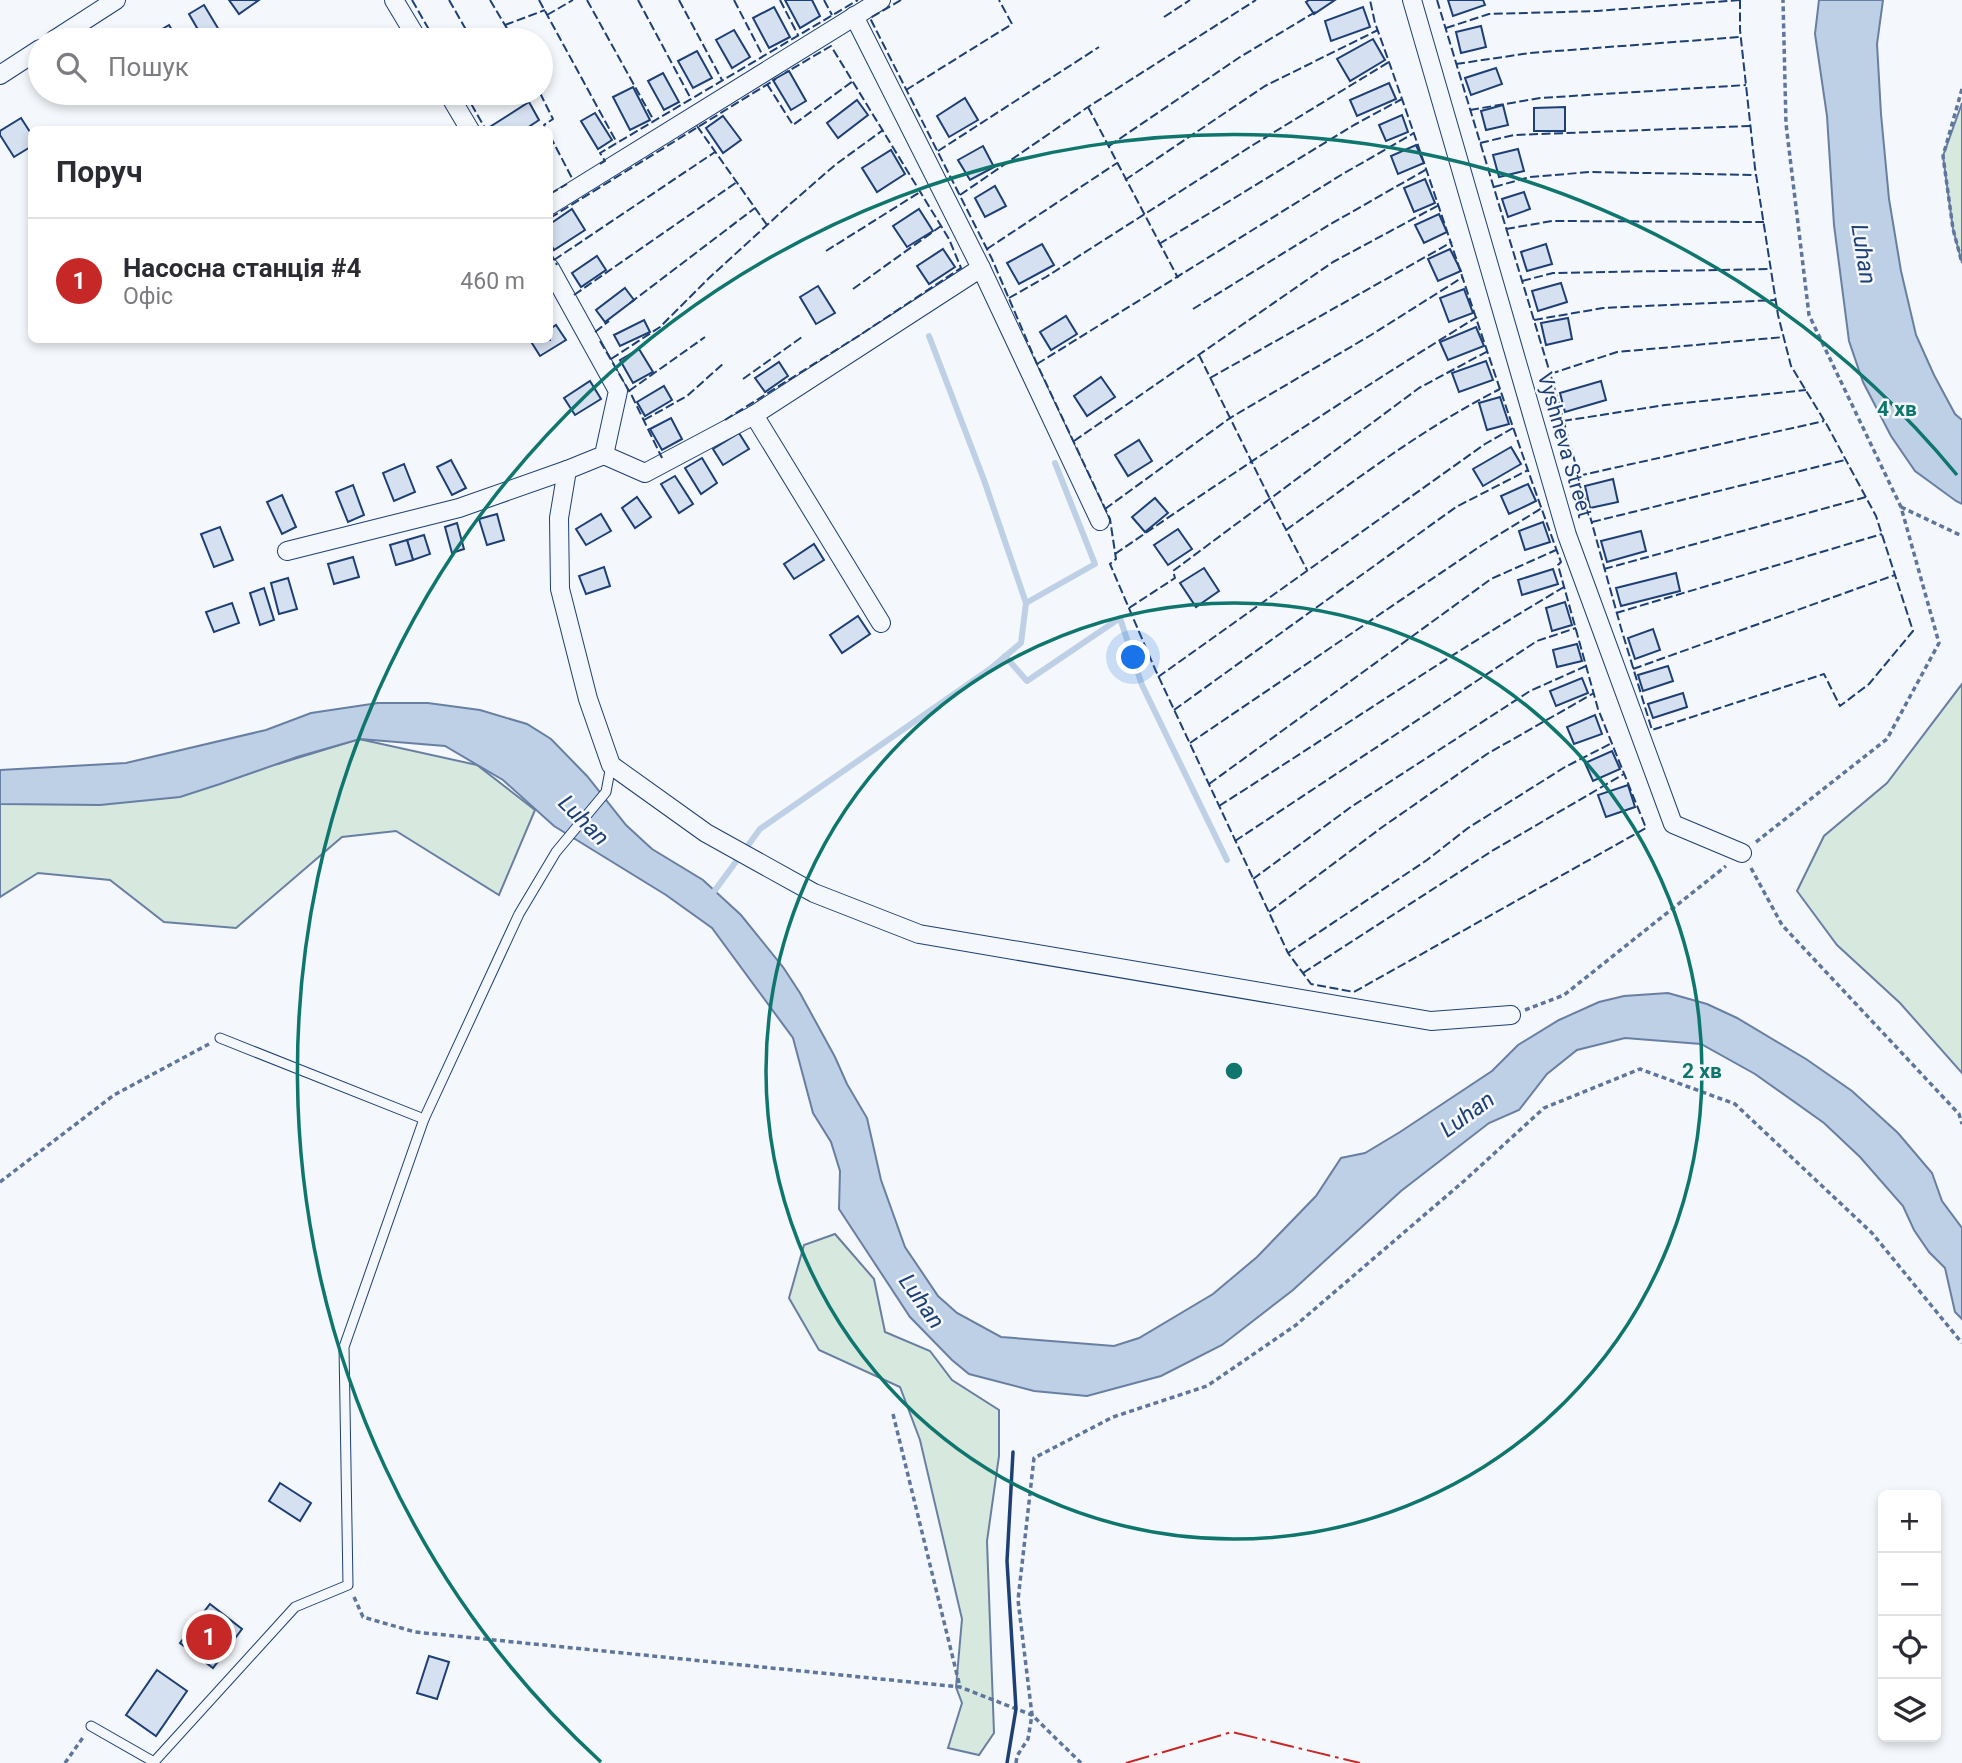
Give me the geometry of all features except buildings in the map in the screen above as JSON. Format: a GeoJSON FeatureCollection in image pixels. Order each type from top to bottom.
{"type":"FeatureCollection","features":[{"type":"Feature","properties":{"kind":"street"},"geometry":{"type":"LineString","coordinates":[[73,28],[116,0]]}},
{"type":"Feature","properties":{"kind":"street"},"geometry":{"type":"LineString","coordinates":[[394,0],[411,28]]}},
{"type":"Feature","properties":{"kind":"street"},"geometry":{"type":"LineString","coordinates":[[553,203],[881,0]]}},
{"type":"Feature","properties":{"kind":"street","name":"Vyshneva Street"},"geometry":{"type":"LineString","coordinates":[[1412,0],[1567,535],[1673,824],[1742,853]]}},
{"type":"Feature","properties":{"kind":"street"},"geometry":{"type":"LineString","coordinates":[[854,16],[981,268],[1100,521]]}},
{"type":"Feature","properties":{"kind":"street"},"geometry":{"type":"LineString","coordinates":[[0,75],[28,57]]}},
{"type":"Feature","properties":{"kind":"street"},"geometry":{"type":"LineString","coordinates":[[455,105],[468,126]]}},
{"type":"Feature","properties":{"kind":"street"},"geometry":{"type":"LineString","coordinates":[[287,551],[458,508],[604,455],[645,473],[754,415],[981,268]]}},
{"type":"Feature","properties":{"kind":"street"},"geometry":{"type":"LineString","coordinates":[[553,273],[618,391],[604,455]]}},
{"type":"Feature","properties":{"kind":"street"},"geometry":{"type":"LineString","coordinates":[[754,415],[881,623]]}},
{"type":"Feature","properties":{"kind":"street"},"geometry":{"type":"LineString","coordinates":[[568,470],[558,518],[560,589],[588,699],[611,765],[706,834],[814,893],[919,934],[1431,1021],[1511,1015]]}},
{"type":"Feature","properties":{"kind":"lane"},"geometry":{"type":"LineString","coordinates":[[91,1726],[154,1762],[295,1606],[348,1585],[344,1347],[424,1119],[519,914],[556,852],[606,792],[611,765]]}},
{"type":"Feature","properties":{"kind":"lane"},"geometry":{"type":"LineString","coordinates":[[220,1038],[424,1119]]}},
{"type":"Feature","properties":{"kind":"path"},"geometry":{"type":"LineString","coordinates":[[1511,1015],[1564,995],[1887,738],[1939,643],[1901,507],[1809,315],[1786,124],[1783,0]]}},
{"type":"Feature","properties":{"kind":"path"},"geometry":{"type":"LineString","coordinates":[[1962,89],[1943,156],[1953,229],[1962,263]]}},
{"type":"Feature","properties":{"kind":"path"},"geometry":{"type":"LineString","coordinates":[[1901,507],[1962,536]]}},
{"type":"Feature","properties":{"kind":"path"},"geometry":{"type":"LineString","coordinates":[[1742,853],[1782,925],[1959,1114],[1962,1124]]}},
{"type":"Feature","properties":{"kind":"path"},"geometry":{"type":"LineString","coordinates":[[0,1182],[114,1095],[220,1038]]}},
{"type":"Feature","properties":{"kind":"path"},"geometry":{"type":"LineString","coordinates":[[1016,1763],[1017,1756],[1028,1739],[1032,1715],[1018,1600],[1034,1458],[1113,1417],[1207,1386],[1296,1325],[1545,1108],[1640,1069],[1735,1104],[1872,1233],[1962,1343]]}},
{"type":"Feature","properties":{"kind":"path"},"geometry":{"type":"LineString","coordinates":[[893,1414],[960,1687]]}},
{"type":"Feature","properties":{"kind":"path"},"geometry":{"type":"LineString","coordinates":[[348,1585],[363,1617],[415,1632],[960,1687],[1032,1715],[1081,1763]]}},
{"type":"Feature","properties":{"kind":"path"},"geometry":{"type":"LineString","coordinates":[[65,1763],[91,1726]]}},
{"type":"Feature","properties":{"kind":"shaded area"},"geometry":{"type":"Polygon","coordinates":[[[1962,103],[1962,263],[1953,229],[1943,156],[1962,103]]]}},
{"type":"Feature","properties":{"kind":"shaded area"},"geometry":{"type":"Polygon","coordinates":[[[1962,684],[1962,1073],[1900,1003],[1837,945],[1797,891],[1824,836],[1887,783],[1962,684]]]}},
{"type":"Feature","properties":{"kind":"shaded area"},"geometry":{"type":"Polygon","coordinates":[[[359,739],[477,765],[535,810],[499,895],[396,831],[342,837],[236,928],[164,922],[110,880],[38,873],[0,897],[0,804],[278,764],[359,739]]]}},
{"type":"Feature","properties":{"kind":"shaded area"},"geometry":{"type":"Polygon","coordinates":[[[835,1234],[874,1279],[885,1332],[930,1351],[952,1380],[999,1410],[999,1456],[987,1541],[994,1733],[979,1755],[948,1748],[962,1703],[956,1687],[962,1619],[920,1440],[900,1387],[819,1350],[789,1298],[804,1245],[835,1234]]]}},
{"type":"Feature","properties":{"kind":"water","name":"Luhan"},"geometry":{"type":"Polygon","coordinates":[[[1819,0],[1883,0],[1877,44],[1889,199],[1901,271],[1916,335],[1955,414],[1962,420],[1962,504],[1915,471],[1891,436],[1863,382],[1849,341],[1834,225],[1827,116],[1815,34],[1819,0]]]}},
{"type":"Feature","properties":{"kind":"water","name":"Luhan"},"geometry":{"type":"Polygon","coordinates":[[[378,703],[428,703],[480,710],[527,724],[551,739],[587,776],[626,825],[652,849],[703,880],[741,915],[783,967],[800,993],[867,1118],[881,1180],[905,1247],[938,1296],[957,1313],[1001,1337],[1114,1346],[1139,1338],[1213,1294],[1257,1257],[1316,1196],[1341,1158],[1365,1153],[1400,1132],[1492,1071],[1518,1045],[1559,1020],[1599,1002],[1624,996],[1668,993],[1707,1004],[1737,1018],[1806,1059],[1852,1091],[1898,1133],[1932,1173],[1942,1201],[1962,1228],[1962,1319],[1955,1312],[1945,1268],[1929,1252],[1914,1230],[1903,1206],[1860,1157],[1824,1123],[1755,1074],[1701,1044],[1625,1038],[1577,1050],[1547,1074],[1519,1110],[1489,1123],[1401,1191],[1293,1290],[1222,1345],[1161,1376],[1087,1396],[1034,1391],[969,1374],[910,1317],[839,1209],[840,1171],[831,1142],[813,1113],[793,1038],[712,928],[666,895],[554,826],[503,780],[445,746],[360,739],[297,757],[180,797],[100,805],[0,804],[0,770],[126,763],[266,730],[311,713],[378,703]]]}},
{"type":"Feature","properties":{"kind":"waterway"},"geometry":{"type":"LineString","coordinates":[[710,897],[760,829],[990,669],[1021,643],[1026,603],[984,480],[929,336]]}},
{"type":"Feature","properties":{"kind":"waterway"},"geometry":{"type":"LineString","coordinates":[[1026,603],[1095,564],[1055,463]]}},
{"type":"Feature","properties":{"kind":"waterway"},"geometry":{"type":"LineString","coordinates":[[1005,656],[1027,681],[1120,618],[1142,685],[1227,860]]}},
{"type":"Feature","properties":{"kind":"fence"},"geometry":{"type":"LineString","coordinates":[[412,0],[428,28]]}},
{"type":"Feature","properties":{"kind":"fence"},"geometry":{"type":"LineString","coordinates":[[449,0],[465,28]]}},
{"type":"Feature","properties":{"kind":"fence"},"geometry":{"type":"LineString","coordinates":[[490,0],[507,28]]}},
{"type":"Feature","properties":{"kind":"fence"},"geometry":{"type":"LineString","coordinates":[[539,0],[617,143]]}},
{"type":"Feature","properties":{"kind":"fence"},"geometry":{"type":"LineString","coordinates":[[547,15],[573,0]]}},
{"type":"Feature","properties":{"kind":"fence"},"geometry":{"type":"LineString","coordinates":[[587,0],[654,121]]}},
{"type":"Feature","properties":{"kind":"fence"},"geometry":{"type":"LineString","coordinates":[[638,0],[691,99]]}},
{"type":"Feature","properties":{"kind":"fence"},"geometry":{"type":"LineString","coordinates":[[679,0],[722,80]]}},
{"type":"Feature","properties":{"kind":"fence"},"geometry":{"type":"LineString","coordinates":[[734,0],[763,56]]}},
{"type":"Feature","properties":{"kind":"fence"},"geometry":{"type":"LineString","coordinates":[[780,0],[798,35]]}},
{"type":"Feature","properties":{"kind":"fence"},"geometry":{"type":"LineString","coordinates":[[824,0],[832,15]]}},
{"type":"Feature","properties":{"kind":"fence"},"geometry":{"type":"LineString","coordinates":[[600,164],[605,161],[600,153],[858,0]]}},
{"type":"Feature","properties":{"kind":"fence"},"geometry":{"type":"LineString","coordinates":[[901,0],[870,18],[992,259],[1037,364],[1110,519],[1116,559],[1110,564],[1155,669],[1288,953],[1311,984],[1354,992],[1646,828],[1598,709],[1558,565],[1561,562],[1375,23],[1370,0]]}},
{"type":"Feature","properties":{"kind":"fence"},"geometry":{"type":"LineString","coordinates":[[906,90],[1012,24],[999,0]]}},
{"type":"Feature","properties":{"kind":"fence"},"geometry":{"type":"LineString","coordinates":[[1164,17],[1190,0]]}},
{"type":"Feature","properties":{"kind":"fence"},"geometry":{"type":"LineString","coordinates":[[960,195],[1088,107],[1256,0]]}},
{"type":"Feature","properties":{"kind":"fence"},"geometry":{"type":"LineString","coordinates":[[1437,0],[1553,383],[1652,730],[1824,674],[1840,706],[1869,684],[1913,631],[1876,516],[1827,425],[1791,366],[1778,315],[1755,168],[1740,30],[1740,0]]}},
{"type":"Feature","properties":{"kind":"fence"},"geometry":{"type":"LineString","coordinates":[[1446,28],[1489,14],[1597,11],[1740,0]]}},
{"type":"Feature","properties":{"kind":"fence"},"geometry":{"type":"LineString","coordinates":[[505,25],[545,10]]}},
{"type":"Feature","properties":{"kind":"fence"},"geometry":{"type":"LineString","coordinates":[[1109,146],[1240,57],[1317,11]]}},
{"type":"Feature","properties":{"kind":"fence"},"geometry":{"type":"LineString","coordinates":[[1125,180],[1265,86],[1378,30]]}},
{"type":"Feature","properties":{"kind":"fence"},"geometry":{"type":"LineString","coordinates":[[1456,64],[1530,53],[1740,37]]}},
{"type":"Feature","properties":{"kind":"fence"},"geometry":{"type":"LineString","coordinates":[[725,420],[961,268],[949,239],[831,46],[785,73]]}},
{"type":"Feature","properties":{"kind":"fence"},"geometry":{"type":"LineString","coordinates":[[938,151],[1099,47]]}},
{"type":"Feature","properties":{"kind":"fence"},"geometry":{"type":"LineString","coordinates":[[1009,298],[1389,62]]}},
{"type":"Feature","properties":{"kind":"fence"},"geometry":{"type":"LineString","coordinates":[[553,216],[776,79]]}},
{"type":"Feature","properties":{"kind":"fence"},"geometry":{"type":"LineString","coordinates":[[767,84],[793,125],[853,81]]}},
{"type":"Feature","properties":{"kind":"fence"},"geometry":{"type":"LineString","coordinates":[[1470,110],[1540,98],[1746,85]]}},
{"type":"Feature","properties":{"kind":"fence"},"geometry":{"type":"LineString","coordinates":[[1159,244],[1354,125],[1402,99]]}},
{"type":"Feature","properties":{"kind":"fence"},"geometry":{"type":"LineString","coordinates":[[472,105],[484,126]]}},
{"type":"Feature","properties":{"kind":"fence"},"geometry":{"type":"LineString","coordinates":[[544,126],[553,119],[546,105]]}},
{"type":"Feature","properties":{"kind":"fence"},"geometry":{"type":"LineString","coordinates":[[1088,107],[1178,278]]}},
{"type":"Feature","properties":{"kind":"fence"},"geometry":{"type":"LineString","coordinates":[[697,126],[767,225]]}},
{"type":"Feature","properties":{"kind":"fence"},"geometry":{"type":"LineString","coordinates":[[1480,143],[1514,135],[1751,126]]}},
{"type":"Feature","properties":{"kind":"fence"},"geometry":{"type":"LineString","coordinates":[[611,359],[660,327],[789,205],[835,165],[883,130]]}},
{"type":"Feature","properties":{"kind":"fence"},"geometry":{"type":"LineString","coordinates":[[1037,364],[1341,175],[1414,133]]}},
{"type":"Feature","properties":{"kind":"fence"},"geometry":{"type":"LineString","coordinates":[[553,142],[573,180]]}},
{"type":"Feature","properties":{"kind":"fence"},"geometry":{"type":"LineString","coordinates":[[554,260],[715,152]]}},
{"type":"Feature","properties":{"kind":"fence"},"geometry":{"type":"LineString","coordinates":[[987,249],[1117,163]]}},
{"type":"Feature","properties":{"kind":"fence"},"geometry":{"type":"LineString","coordinates":[[1193,309],[1329,225],[1427,169]]}},
{"type":"Feature","properties":{"kind":"fence"},"geometry":{"type":"LineString","coordinates":[[1494,187],[1530,177],[1590,172],[1756,175]]}},
{"type":"Feature","properties":{"kind":"fence"},"geometry":{"type":"LineString","coordinates":[[574,295],[737,182]]}},
{"type":"Feature","properties":{"kind":"fence"},"geometry":{"type":"LineString","coordinates":[[553,192],[567,184]]}},
{"type":"Feature","properties":{"kind":"fence"},"geometry":{"type":"LineString","coordinates":[[826,251],[920,192]]}},
{"type":"Feature","properties":{"kind":"fence"},"geometry":{"type":"LineString","coordinates":[[1074,441],[1333,262],[1439,205]]}},
{"type":"Feature","properties":{"kind":"fence"},"geometry":{"type":"LineString","coordinates":[[630,303],[755,208]]}},
{"type":"Feature","properties":{"kind":"fence"},"geometry":{"type":"LineString","coordinates":[[1506,229],[1552,221],[1764,222]]}},
{"type":"Feature","properties":{"kind":"fence"},"geometry":{"type":"LineString","coordinates":[[853,289],[941,226]]}},
{"type":"Feature","properties":{"kind":"fence"},"geometry":{"type":"LineString","coordinates":[[1210,378],[1452,242]]}},
{"type":"Feature","properties":{"kind":"fence"},"geometry":{"type":"LineString","coordinates":[[553,258],[557,265]]}},
{"type":"Feature","properties":{"kind":"fence"},"geometry":{"type":"LineString","coordinates":[[1522,281],[1553,273],[1771,269]]}},
{"type":"Feature","properties":{"kind":"fence"},"geometry":{"type":"LineString","coordinates":[[1105,509],[1230,418],[1463,277]]}},
{"type":"Feature","properties":{"kind":"fence"},"geometry":{"type":"LineString","coordinates":[[1534,320],[1603,308],[1776,300]]}},
{"type":"Feature","properties":{"kind":"fence"},"geometry":{"type":"LineString","coordinates":[[1115,554],[1294,433],[1477,317]]}},
{"type":"Feature","properties":{"kind":"fence"},"geometry":{"type":"LineString","coordinates":[[595,332],[609,321]]}},
{"type":"Feature","properties":{"kind":"fence"},"geometry":{"type":"LineString","coordinates":[[629,391],[705,337]]}},
{"type":"Feature","properties":{"kind":"fence"},"geometry":{"type":"LineString","coordinates":[[743,379],[802,337]]}},
{"type":"Feature","properties":{"kind":"fence"},"geometry":{"type":"LineString","coordinates":[[1550,374],[1617,352],[1784,337]]}},
{"type":"Feature","properties":{"kind":"fence"},"geometry":{"type":"LineString","coordinates":[[600,341],[632,396],[662,458]]}},
{"type":"Feature","properties":{"kind":"fence"},"geometry":{"type":"LineString","coordinates":[[1129,608],[1175,578],[1173,571],[1419,388],[1488,351]]}},
{"type":"Feature","properties":{"kind":"fence"},"geometry":{"type":"LineString","coordinates":[[1199,355],[1307,570]]}},
{"type":"Feature","properties":{"kind":"fence"},"geometry":{"type":"LineString","coordinates":[[644,420],[687,396],[724,363]]}},
{"type":"Feature","properties":{"kind":"fence"},"geometry":{"type":"LineString","coordinates":[[1286,530],[1444,420],[1500,389]]}},
{"type":"Feature","properties":{"kind":"fence"},"geometry":{"type":"LineString","coordinates":[[1563,421],[1665,405],[1806,390]]}},
{"type":"Feature","properties":{"kind":"fence"},"geometry":{"type":"LineString","coordinates":[[1578,476],[1824,421]]}},
{"type":"Feature","properties":{"kind":"fence"},"geometry":{"type":"LineString","coordinates":[[1158,677],[1485,444],[1513,428]]}},
{"type":"Feature","properties":{"kind":"fence"},"geometry":{"type":"LineString","coordinates":[[1592,522],[1845,460]]}},
{"type":"Feature","properties":{"kind":"fence"},"geometry":{"type":"LineString","coordinates":[[1174,710],[1456,507],[1528,470]]}},
{"type":"Feature","properties":{"kind":"fence"},"geometry":{"type":"LineString","coordinates":[[1604,569],[1866,497]]}},
{"type":"Feature","properties":{"kind":"fence"},"geometry":{"type":"LineString","coordinates":[[1190,743],[1482,545],[1542,508]]}},
{"type":"Feature","properties":{"kind":"fence"},"geometry":{"type":"LineString","coordinates":[[1616,613],[1882,534]]}},
{"type":"Feature","properties":{"kind":"fence"},"geometry":{"type":"LineString","coordinates":[[1209,784],[1491,579],[1556,550]]}},
{"type":"Feature","properties":{"kind":"fence"},"geometry":{"type":"LineString","coordinates":[[1633,669],[1895,575]]}},
{"type":"Feature","properties":{"kind":"fence"},"geometry":{"type":"LineString","coordinates":[[1219,806],[1434,667],[1564,587]]}},
{"type":"Feature","properties":{"kind":"fence"},"geometry":{"type":"LineString","coordinates":[[1235,841],[1537,641],[1576,628]]}},
{"type":"Feature","properties":{"kind":"fence"},"geometry":{"type":"LineString","coordinates":[[1253,879],[1351,807],[1530,691],[1586,666]]}},
{"type":"Feature","properties":{"kind":"fence"},"geometry":{"type":"LineString","coordinates":[[1269,912],[1381,828],[1487,754],[1594,693]]}},
{"type":"Feature","properties":{"kind":"fence"},"geometry":{"type":"LineString","coordinates":[[1288,953],[1427,860],[1468,828],[1565,767],[1612,743]]}},
{"type":"Feature","properties":{"kind":"fence"},"geometry":{"type":"LineString","coordinates":[[1303,973],[1492,851],[1624,774]]}},
{"type":"Feature","properties":{"kind":"wall"},"geometry":{"type":"LineString","coordinates":[[1007,1763],[1016,1709],[1007,1561],[1013,1452]]}},
{"type":"Feature","properties":{"kind":"power"},"geometry":{"type":"LineString","coordinates":[[1126,1763],[1232,1732],[1360,1763]]}},
{"type":"Feature","properties":{"kind":"place","name":"Насосна станція #4"},"geometry":{"type":"Point","coordinates":[209,1637]}}]}
